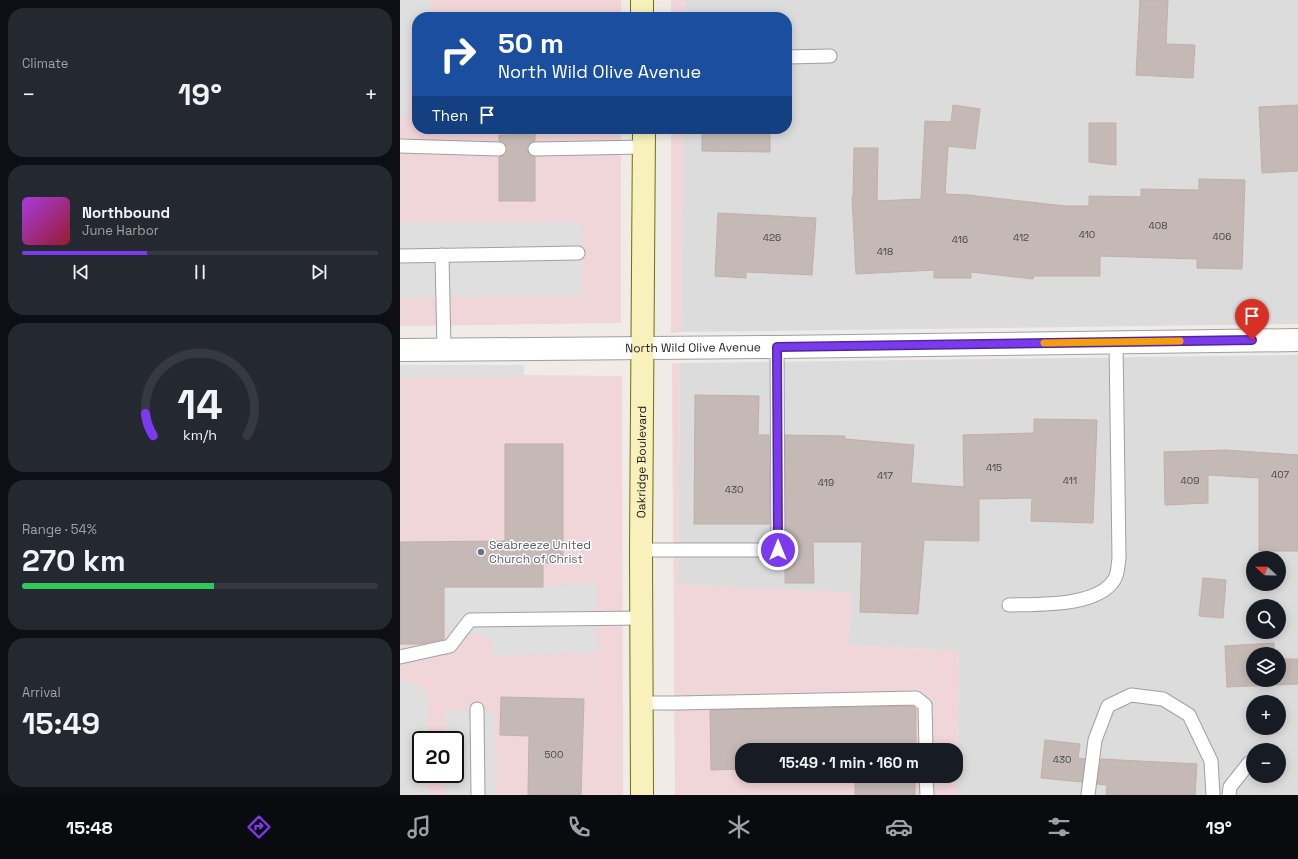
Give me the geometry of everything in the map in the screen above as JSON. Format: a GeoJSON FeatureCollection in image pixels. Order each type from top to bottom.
{"type":"FeatureCollection","features":[{"type":"Feature","properties":{"kind":"main road"},"geometry":{"type":"LineString","coordinates":[[642,0],[642,12]]}},
{"type":"Feature","properties":{"kind":"main road","name":"Oakridge Boulevard"},"geometry":{"type":"LineString","coordinates":[[642,795],[643,618],[641,550],[644,138]]}},
{"type":"Feature","properties":{"kind":"street","name":"North Wild Olive Avenue"},"geometry":{"type":"LineString","coordinates":[[400,350],[1298,340]]}},
{"type":"Feature","properties":{"kind":"lane"},"geometry":{"type":"LineString","coordinates":[[792,57],[830,56]]}},
{"type":"Feature","properties":{"kind":"lane"},"geometry":{"type":"LineString","coordinates":[[535,149],[644,138]]}},
{"type":"Feature","properties":{"kind":"lane"},"geometry":{"type":"LineString","coordinates":[[400,146],[499,149]]}},
{"type":"Feature","properties":{"kind":"lane"},"geometry":{"type":"LineString","coordinates":[[400,256],[578,253]]}},
{"type":"Feature","properties":{"kind":"lane"},"geometry":{"type":"LineString","coordinates":[[442,255],[444,349]]}},
{"type":"Feature","properties":{"kind":"lane"},"geometry":{"type":"LineString","coordinates":[[1009,605],[1072,602],[1100,593],[1115,579],[1119,558],[1116,342]]}},
{"type":"Feature","properties":{"kind":"lane"},"geometry":{"type":"LineString","coordinates":[[641,550],[778,550],[777,347]]}},
{"type":"Feature","properties":{"kind":"lane"},"geometry":{"type":"LineString","coordinates":[[400,657],[450,646],[470,620],[643,618]]}},
{"type":"Feature","properties":{"kind":"lane"},"geometry":{"type":"LineString","coordinates":[[1088,795],[1095,740],[1108,706],[1131,695],[1163,698],[1189,715],[1211,761],[1213,795]]}},
{"type":"Feature","properties":{"kind":"lane"},"geometry":{"type":"LineString","coordinates":[[642,702],[686,703],[916,698],[925,704],[926,743]]}},
{"type":"Feature","properties":{"kind":"lane"},"geometry":{"type":"LineString","coordinates":[[477,709],[478,795]]}},
{"type":"Feature","properties":{"kind":"lane"},"geometry":{"type":"LineString","coordinates":[[1230,795],[1230,787],[1246,767]]}},
{"type":"Feature","properties":{"kind":"lane"},"geometry":{"type":"LineString","coordinates":[[926,783],[927,795]]}},
{"type":"Feature","properties":{"kind":"shaded area"},"geometry":{"type":"Polygon","coordinates":[[[400,0],[621,0],[621,12],[412,12],[412,134],[621,134],[621,323],[400,326],[400,0]]]}},
{"type":"Feature","properties":{"kind":"shaded area"},"geometry":{"type":"Polygon","coordinates":[[[400,0],[432,0],[432,12],[412,12],[412,82],[409,82],[408,116],[400,117],[400,0]]]}},
{"type":"Feature","properties":{"kind":"shaded area"},"geometry":{"type":"Polygon","coordinates":[[[671,0],[685,0],[684,12],[671,12],[671,0]]]}},
{"type":"Feature","properties":{"kind":"shaded area"},"geometry":{"type":"Polygon","coordinates":[[[685,0],[1298,0],[1298,324],[681,332],[683,134],[792,134],[792,12],[684,12],[685,0]]]}},
{"type":"Feature","properties":{"kind":"shaded area"},"geometry":{"type":"Polygon","coordinates":[[[671,134],[683,134],[681,332],[671,333],[671,134]]]}},
{"type":"Feature","properties":{"kind":"shaded area"},"geometry":{"type":"Polygon","coordinates":[[[582,222],[583,295],[400,298],[400,223],[582,222]]]}},
{"type":"Feature","properties":{"kind":"shaded area"},"geometry":{"type":"Polygon","coordinates":[[[1298,355],[1298,795],[957,795],[957,783],[963,783],[963,743],[958,743],[959,651],[848,645],[853,593],[678,584],[680,363],[1298,355]]]}},
{"type":"Feature","properties":{"kind":"shaded area"},"geometry":{"type":"Polygon","coordinates":[[[680,363],[678,584],[853,593],[848,645],[959,651],[958,743],[735,743],[735,783],[957,783],[957,795],[675,795],[672,364],[680,363]]]}},
{"type":"Feature","properties":{"kind":"shaded area"},"geometry":{"type":"Polygon","coordinates":[[[400,365],[524,365],[524,377],[400,377],[400,365]]]}},
{"type":"Feature","properties":{"kind":"shaded area"},"geometry":{"type":"Polygon","coordinates":[[[400,374],[622,376],[623,795],[400,795],[400,374]]]}},
{"type":"Feature","properties":{"kind":"shaded area"},"geometry":{"type":"Polygon","coordinates":[[[596,582],[598,653],[495,656],[491,638],[444,630],[444,587],[543,587],[596,582]]]}},
{"type":"Feature","properties":{"kind":"shaded area"},"geometry":{"type":"Polygon","coordinates":[[[400,679],[427,690],[428,731],[412,731],[412,783],[428,783],[428,795],[400,795],[400,679]]]}},
{"type":"Feature","properties":{"kind":"shaded area"},"geometry":{"type":"Polygon","coordinates":[[[445,711],[495,711],[496,795],[445,795],[445,783],[464,783],[464,731],[445,731],[445,711]]]}},
{"type":"Feature","properties":{"kind":"building"},"geometry":{"type":"Polygon","coordinates":[[[1140,0],[1168,0],[1166,44],[1195,45],[1193,78],[1136,75],[1140,0]]]}},
{"type":"Feature","properties":{"kind":"building"},"geometry":{"type":"Polygon","coordinates":[[[953,105],[980,109],[975,149],[948,146],[945,194],[968,195],[1065,206],[1089,206],[1089,196],[1141,197],[1141,189],[1199,190],[1199,179],[1245,180],[1242,269],[1197,268],[1197,259],[1100,256],[1100,276],[1034,276],[1033,279],[971,272],[971,278],[934,278],[934,270],[856,274],[852,197],[854,148],[878,148],[877,201],[921,199],[925,121],[951,122],[953,105]]]}},
{"type":"Feature","properties":{"kind":"building"},"geometry":{"type":"Polygon","coordinates":[[[1298,105],[1298,171],[1262,173],[1259,107],[1298,105]]]}},
{"type":"Feature","properties":{"kind":"building"},"geometry":{"type":"Polygon","coordinates":[[[1089,123],[1116,123],[1116,165],[1089,162],[1089,123]]]}},
{"type":"Feature","properties":{"kind":"building"},"geometry":{"type":"Polygon","coordinates":[[[535,134],[535,141],[531,142],[527,149],[528,153],[535,157],[535,201],[499,201],[499,157],[506,154],[507,149],[504,142],[499,141],[499,135],[535,134]]]}},
{"type":"Feature","properties":{"kind":"building"},"geometry":{"type":"Polygon","coordinates":[[[702,134],[770,134],[770,152],[702,151],[702,134]]]}},
{"type":"Feature","properties":{"kind":"building"},"geometry":{"type":"Polygon","coordinates":[[[718,213],[816,218],[812,275],[746,272],[746,278],[715,276],[718,213]]]}},
{"type":"Feature","properties":{"kind":"building"},"geometry":{"type":"Polygon","coordinates":[[[695,395],[759,396],[758,435],[769,435],[770,524],[694,524],[695,395]]]}},
{"type":"Feature","properties":{"kind":"building"},"geometry":{"type":"Polygon","coordinates":[[[1034,419],[1097,420],[1093,523],[1031,521],[1032,498],[979,499],[979,541],[924,540],[918,614],[860,612],[862,542],[813,542],[814,583],[785,583],[785,435],[845,436],[845,439],[914,445],[911,483],[964,487],[963,435],[1034,433],[1034,419]]]}},
{"type":"Feature","properties":{"kind":"building","name":"Seabreeze United Church of Christ"},"geometry":{"type":"Polygon","coordinates":[[[505,444],[563,444],[563,563],[543,563],[543,587],[444,587],[444,639],[421,644],[400,644],[400,542],[505,541],[505,444]]]}},
{"type":"Feature","properties":{"kind":"building"},"geometry":{"type":"Polygon","coordinates":[[[1226,450],[1298,455],[1298,551],[1259,551],[1259,478],[1208,475],[1208,503],[1165,505],[1164,452],[1226,450]]]}},
{"type":"Feature","properties":{"kind":"building"},"geometry":{"type":"Polygon","coordinates":[[[1203,578],[1226,580],[1223,618],[1199,616],[1203,578]]]}},
{"type":"Feature","properties":{"kind":"building"},"geometry":{"type":"Polygon","coordinates":[[[1274,643],[1274,647],[1246,647],[1246,686],[1227,687],[1225,646],[1274,643]]]}},
{"type":"Feature","properties":{"kind":"building"},"geometry":{"type":"Polygon","coordinates":[[[1286,659],[1298,659],[1298,684],[1286,685],[1286,659]]]}},
{"type":"Feature","properties":{"kind":"building"},"geometry":{"type":"Polygon","coordinates":[[[501,697],[584,699],[581,795],[528,795],[529,736],[500,735],[501,697]]]}},
{"type":"Feature","properties":{"kind":"building"},"geometry":{"type":"Polygon","coordinates":[[[913,706],[916,709],[916,743],[735,743],[735,769],[711,770],[710,710],[913,706]]]}},
{"type":"Feature","properties":{"kind":"building"},"geometry":{"type":"Polygon","coordinates":[[[1045,740],[1080,744],[1078,758],[1085,759],[1082,782],[1041,778],[1045,740]]]}},
{"type":"Feature","properties":{"kind":"building"},"geometry":{"type":"Polygon","coordinates":[[[1101,759],[1197,764],[1195,795],[1106,795],[1107,785],[1097,784],[1101,759]]]}},
{"type":"Feature","properties":{"kind":"building"},"geometry":{"type":"Polygon","coordinates":[[[855,783],[915,783],[915,795],[855,795],[855,783]]]}},
{"type":"Feature","properties":{"kind":"slow traffic"},"geometry":{"type":"LineString","coordinates":[[1044,343],[1180,341]]}},
{"type":"Feature","properties":{"kind":"place","name":"Seabreeze United Church of Christ"},"geometry":{"type":"Point","coordinates":[481,552]}},
{"type":"Feature","properties":{"kind":"route"},"geometry":{"type":"LineString","coordinates":[[778,550],[777,347],[1252,340]]}}]}
